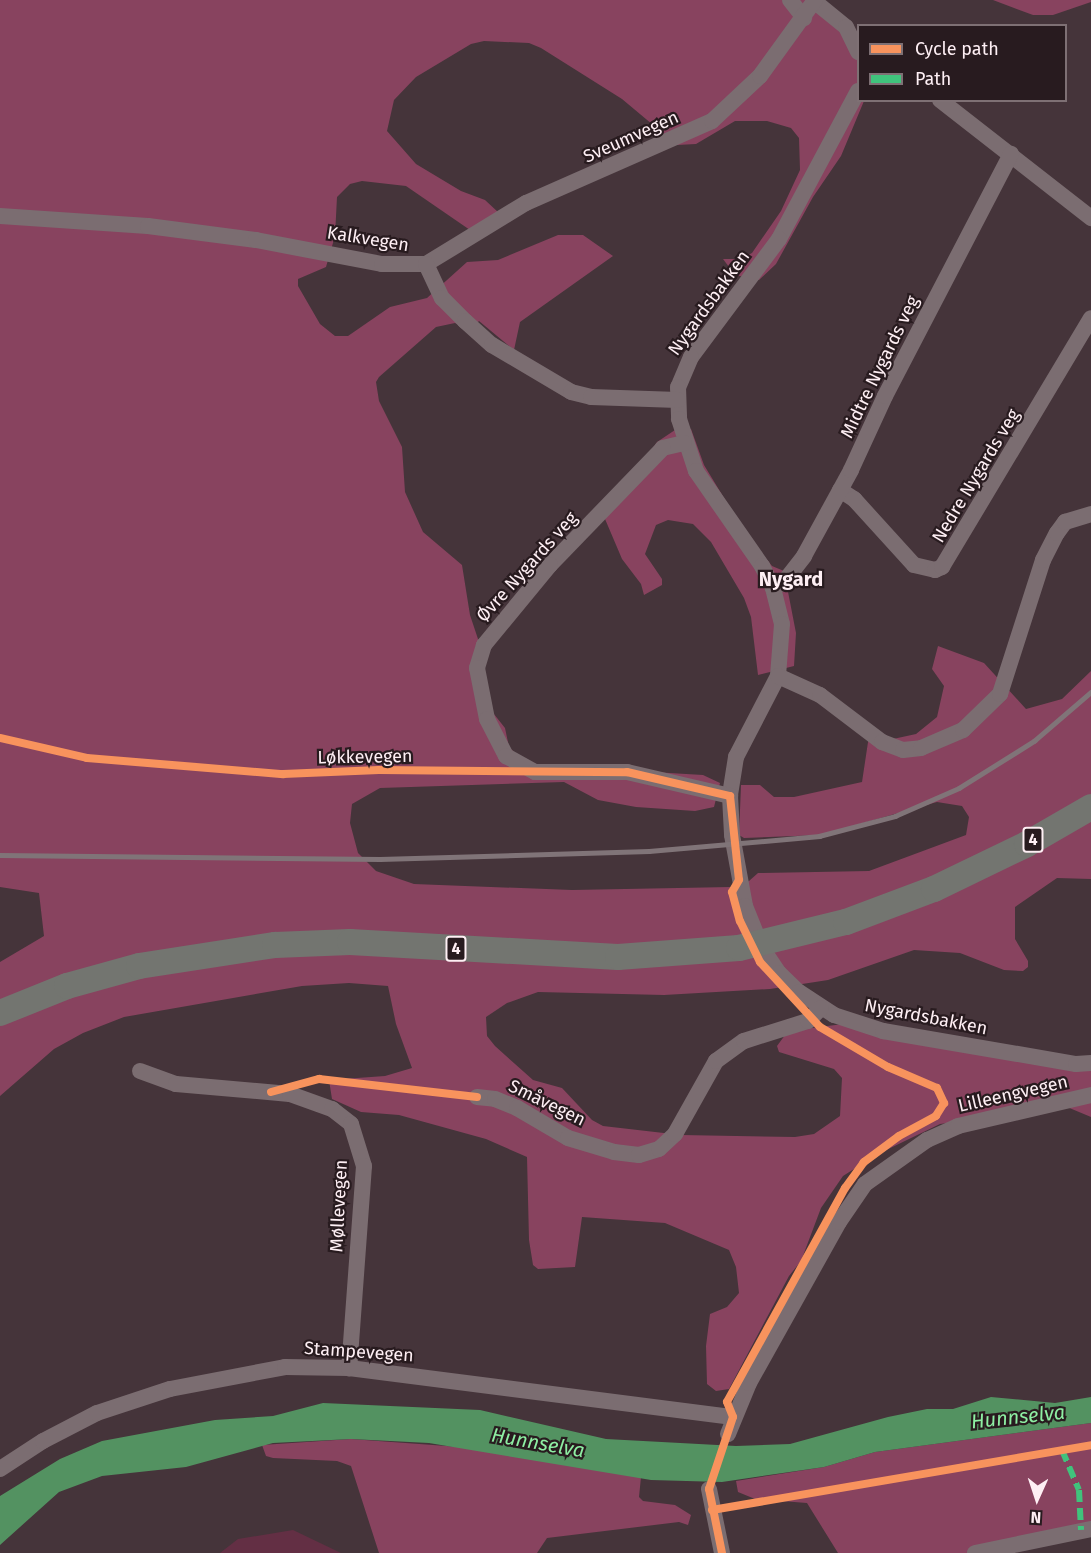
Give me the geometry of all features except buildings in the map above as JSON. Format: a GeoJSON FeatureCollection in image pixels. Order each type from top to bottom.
{"type":"FeatureCollection","features":[{"type":"Feature","properties":{"kind":"highway","name":"4"},"geometry":{"type":"LineString","coordinates":[[0,1013],[111,973],[258,946],[350,942],[618,957],[739,948],[846,922],[934,889],[1011,853],[1091,807]]}},
{"type":"Feature","properties":{"kind":"street"},"geometry":{"type":"LineString","coordinates":[[790,0],[804,18]]}},
{"type":"Feature","properties":{"kind":"street"},"geometry":{"type":"LineString","coordinates":[[814,0],[846,27],[857,50]]}},
{"type":"Feature","properties":{"kind":"street","name":"Sveumvegen"},"geometry":{"type":"LineString","coordinates":[[426,264],[526,203],[712,121],[760,76],[804,18],[814,0]]}},
{"type":"Feature","properties":{"kind":"street","name":"Nygardsbakken"},"geometry":{"type":"LineString","coordinates":[[857,93],[780,239],[691,357],[681,374],[678,400],[684,443],[716,505],[762,566],[773,588],[782,624],[778,676],[736,757],[730,796],[732,835],[745,906],[762,948],[779,973],[821,1008],[883,1031],[1076,1064],[1091,1063]]}},
{"type":"Feature","properties":{"kind":"street"},"geometry":{"type":"LineString","coordinates":[[943,102],[1091,218]]}},
{"type":"Feature","properties":{"kind":"street","name":"Midtre Nygards veg"},"geometry":{"type":"LineString","coordinates":[[773,588],[784,582],[804,556],[1011,154]]}},
{"type":"Feature","properties":{"kind":"street","name":"Kalkvegen"},"geometry":{"type":"LineString","coordinates":[[0,216],[148,226],[256,240],[382,264],[426,264],[442,298],[492,345],[571,392],[591,397],[678,400]]}},
{"type":"Feature","properties":{"kind":"street","name":"Nedre Nygards veg"},"geometry":{"type":"LineString","coordinates":[[840,490],[854,499],[914,565],[935,570],[942,567],[974,518],[1091,318]]}},
{"type":"Feature","properties":{"kind":"street","name":"Øvre Nygards veg"},"geometry":{"type":"LineString","coordinates":[[684,443],[663,448],[550,566],[484,645],[477,668],[487,719],[506,756],[535,772],[627,772],[730,796]]}},
{"type":"Feature","properties":{"kind":"street"},"geometry":{"type":"LineString","coordinates":[[778,676],[820,695],[882,742],[903,750],[921,748],[963,730],[1000,694],[1043,560],[1057,533],[1065,522],[1091,514]]}},
{"type":"Feature","properties":{"kind":"street","name":"Småvegen"},"geometry":{"type":"LineString","coordinates":[[477,1097],[517,1108],[568,1138],[614,1152],[639,1155],[659,1149],[675,1134],[716,1061],[744,1041],[808,1021],[821,1008]]}},
{"type":"Feature","properties":{"kind":"street","name":"Møllevegen"},"geometry":{"type":"LineString","coordinates":[[140,1071],[176,1084],[290,1094],[332,1109],[351,1124],[364,1166],[349,1368]]}},
{"type":"Feature","properties":{"kind":"street","name":"Lilleengvegen"},"geometry":{"type":"LineString","coordinates":[[728,1434],[733,1417],[838,1222],[865,1184],[927,1140],[958,1126],[1091,1095]]}},
{"type":"Feature","properties":{"kind":"street","name":"Stampevegen"},"geometry":{"type":"LineString","coordinates":[[0,1469],[43,1441],[97,1413],[170,1389],[285,1367],[349,1368],[733,1417]]}},
{"type":"Feature","properties":{"kind":"street"},"geometry":{"type":"LineString","coordinates":[[710,1489],[722,1553]]}},
{"type":"Feature","properties":{"kind":"street"},"geometry":{"type":"LineString","coordinates":[[975,1553],[994,1551],[1091,1529]]}},
{"type":"Feature","properties":{"kind":"shaded area"},"geometry":{"type":"Polygon","coordinates":[[[0,0],[823,0],[857,36],[857,102],[864,102],[841,156],[813,197],[776,264],[759,280],[735,275],[723,259],[740,259],[752,253],[781,211],[800,170],[799,138],[791,128],[767,121],[735,121],[696,144],[677,145],[622,99],[541,48],[529,43],[484,41],[471,44],[416,77],[394,100],[387,131],[416,164],[461,191],[485,200],[499,213],[470,230],[406,186],[362,181],[350,184],[337,197],[335,236],[326,267],[298,279],[298,286],[320,324],[335,336],[348,336],[390,307],[427,298],[467,262],[498,260],[558,235],[583,235],[613,256],[520,322],[514,350],[479,321],[470,330],[455,323],[436,327],[379,377],[376,382],[379,401],[402,447],[405,492],[423,532],[462,565],[470,615],[481,648],[482,699],[505,728],[509,747],[522,760],[535,765],[703,775],[720,783],[714,807],[695,811],[636,807],[598,800],[564,782],[380,788],[352,804],[350,823],[358,853],[376,871],[414,884],[572,890],[731,887],[749,881],[758,873],[869,871],[966,835],[969,817],[962,806],[937,802],[821,835],[744,838],[739,835],[741,785],[760,785],[774,797],[794,797],[862,782],[870,729],[893,739],[916,734],[937,717],[944,686],[932,669],[938,646],[984,663],[1026,709],[1062,699],[1091,671],[1091,879],[1057,878],[1015,907],[1015,939],[1028,961],[1028,967],[1023,971],[1004,970],[960,953],[914,950],[828,980],[770,989],[664,995],[538,992],[507,1003],[486,1017],[487,1036],[495,1046],[533,1080],[562,1088],[592,1120],[603,1126],[681,1135],[795,1137],[814,1134],[840,1116],[842,1078],[834,1069],[779,1052],[777,1046],[788,1031],[859,1022],[1068,1056],[1091,1056],[1091,1117],[1067,1107],[940,1124],[876,1155],[843,1176],[821,1208],[801,1261],[789,1276],[729,1389],[716,1391],[707,1384],[706,1346],[710,1314],[727,1307],[739,1293],[736,1267],[729,1250],[665,1223],[582,1217],[575,1267],[538,1269],[533,1265],[529,1240],[527,1157],[486,1139],[399,1115],[361,1112],[332,1099],[329,1080],[385,1076],[412,1068],[396,1024],[388,986],[349,983],[302,986],[124,1017],[83,1033],[54,1049],[0,1096],[0,962],[44,936],[39,893],[0,887],[0,0]]]}},
{"type":"Feature","properties":{"kind":"shaded area"},"geometry":{"type":"Polygon","coordinates":[[[993,0],[1091,0],[1091,2],[1053,15],[1033,15],[993,0]]]}},
{"type":"Feature","properties":{"kind":"shaded area"},"geometry":{"type":"Polygon","coordinates":[[[678,428],[691,429],[704,465],[744,531],[772,566],[784,571],[796,633],[794,666],[758,675],[751,617],[744,598],[711,542],[693,524],[668,520],[656,525],[645,554],[662,579],[662,585],[644,595],[641,584],[622,559],[605,519],[657,442],[678,428]]]}},
{"type":"Feature","properties":{"kind":"shaded area"},"geometry":{"type":"Polygon","coordinates":[[[1091,1423],[1091,1535],[980,1553],[838,1553],[807,1503],[755,1499],[738,1492],[736,1481],[824,1467],[875,1452],[1091,1423]]]}},
{"type":"Feature","properties":{"kind":"shaded area"},"geometry":{"type":"Polygon","coordinates":[[[351,1439],[460,1447],[627,1473],[641,1477],[639,1497],[643,1501],[675,1505],[691,1515],[688,1525],[679,1522],[547,1538],[537,1553],[379,1553],[351,1466],[337,1461],[273,1458],[266,1456],[262,1445],[351,1439]]]}},
{"type":"Feature","properties":{"kind":"shaded area"},"geometry":{"type":"Polygon","coordinates":[[[293,1530],[341,1553],[220,1553],[238,1539],[293,1530]]]}},
{"type":"Feature","properties":{"kind":"water","name":"Hunnselva"},"geometry":{"type":"Polygon","coordinates":[[[991,1397],[1055,1403],[1091,1397],[1091,1423],[875,1452],[824,1467],[722,1482],[651,1480],[429,1443],[351,1439],[273,1443],[186,1467],[102,1476],[59,1492],[0,1545],[0,1496],[60,1459],[102,1441],[215,1420],[273,1416],[323,1403],[480,1410],[606,1439],[736,1446],[790,1444],[888,1417],[927,1409],[953,1409],[991,1397]]]}},
{"type":"Feature","properties":{"kind":"railway"},"geometry":{"type":"LineString","coordinates":[[0,855],[380,859],[649,851],[819,836],[895,816],[959,788],[1034,741],[1091,692]]}},
{"type":"Feature","properties":{"kind":"marked path"},"geometry":{"type":"LineString","coordinates":[[1062,1450],[1079,1490],[1081,1530]]}},
{"type":"Feature","properties":{"kind":"cycle path","name":"Løkkevegen"},"geometry":{"type":"LineString","coordinates":[[0,738],[87,758],[283,774],[379,770],[627,772],[730,796],[739,880],[732,892],[740,921],[760,962],[820,1027],[888,1067],[937,1088],[944,1103],[936,1116],[899,1136],[864,1162],[845,1188],[727,1402],[733,1417],[709,1489],[722,1553]]}},
{"type":"Feature","properties":{"kind":"cycle path"},"geometry":{"type":"LineString","coordinates":[[271,1092],[319,1079],[477,1097]]}},
{"type":"Feature","properties":{"kind":"cycle path"},"geometry":{"type":"LineString","coordinates":[[712,1510],[1091,1445]]}},
{"type":"Feature","properties":{"kind":"district","name":"Nygard"},"geometry":{"type":"Point","coordinates":[791,579]}}]}
